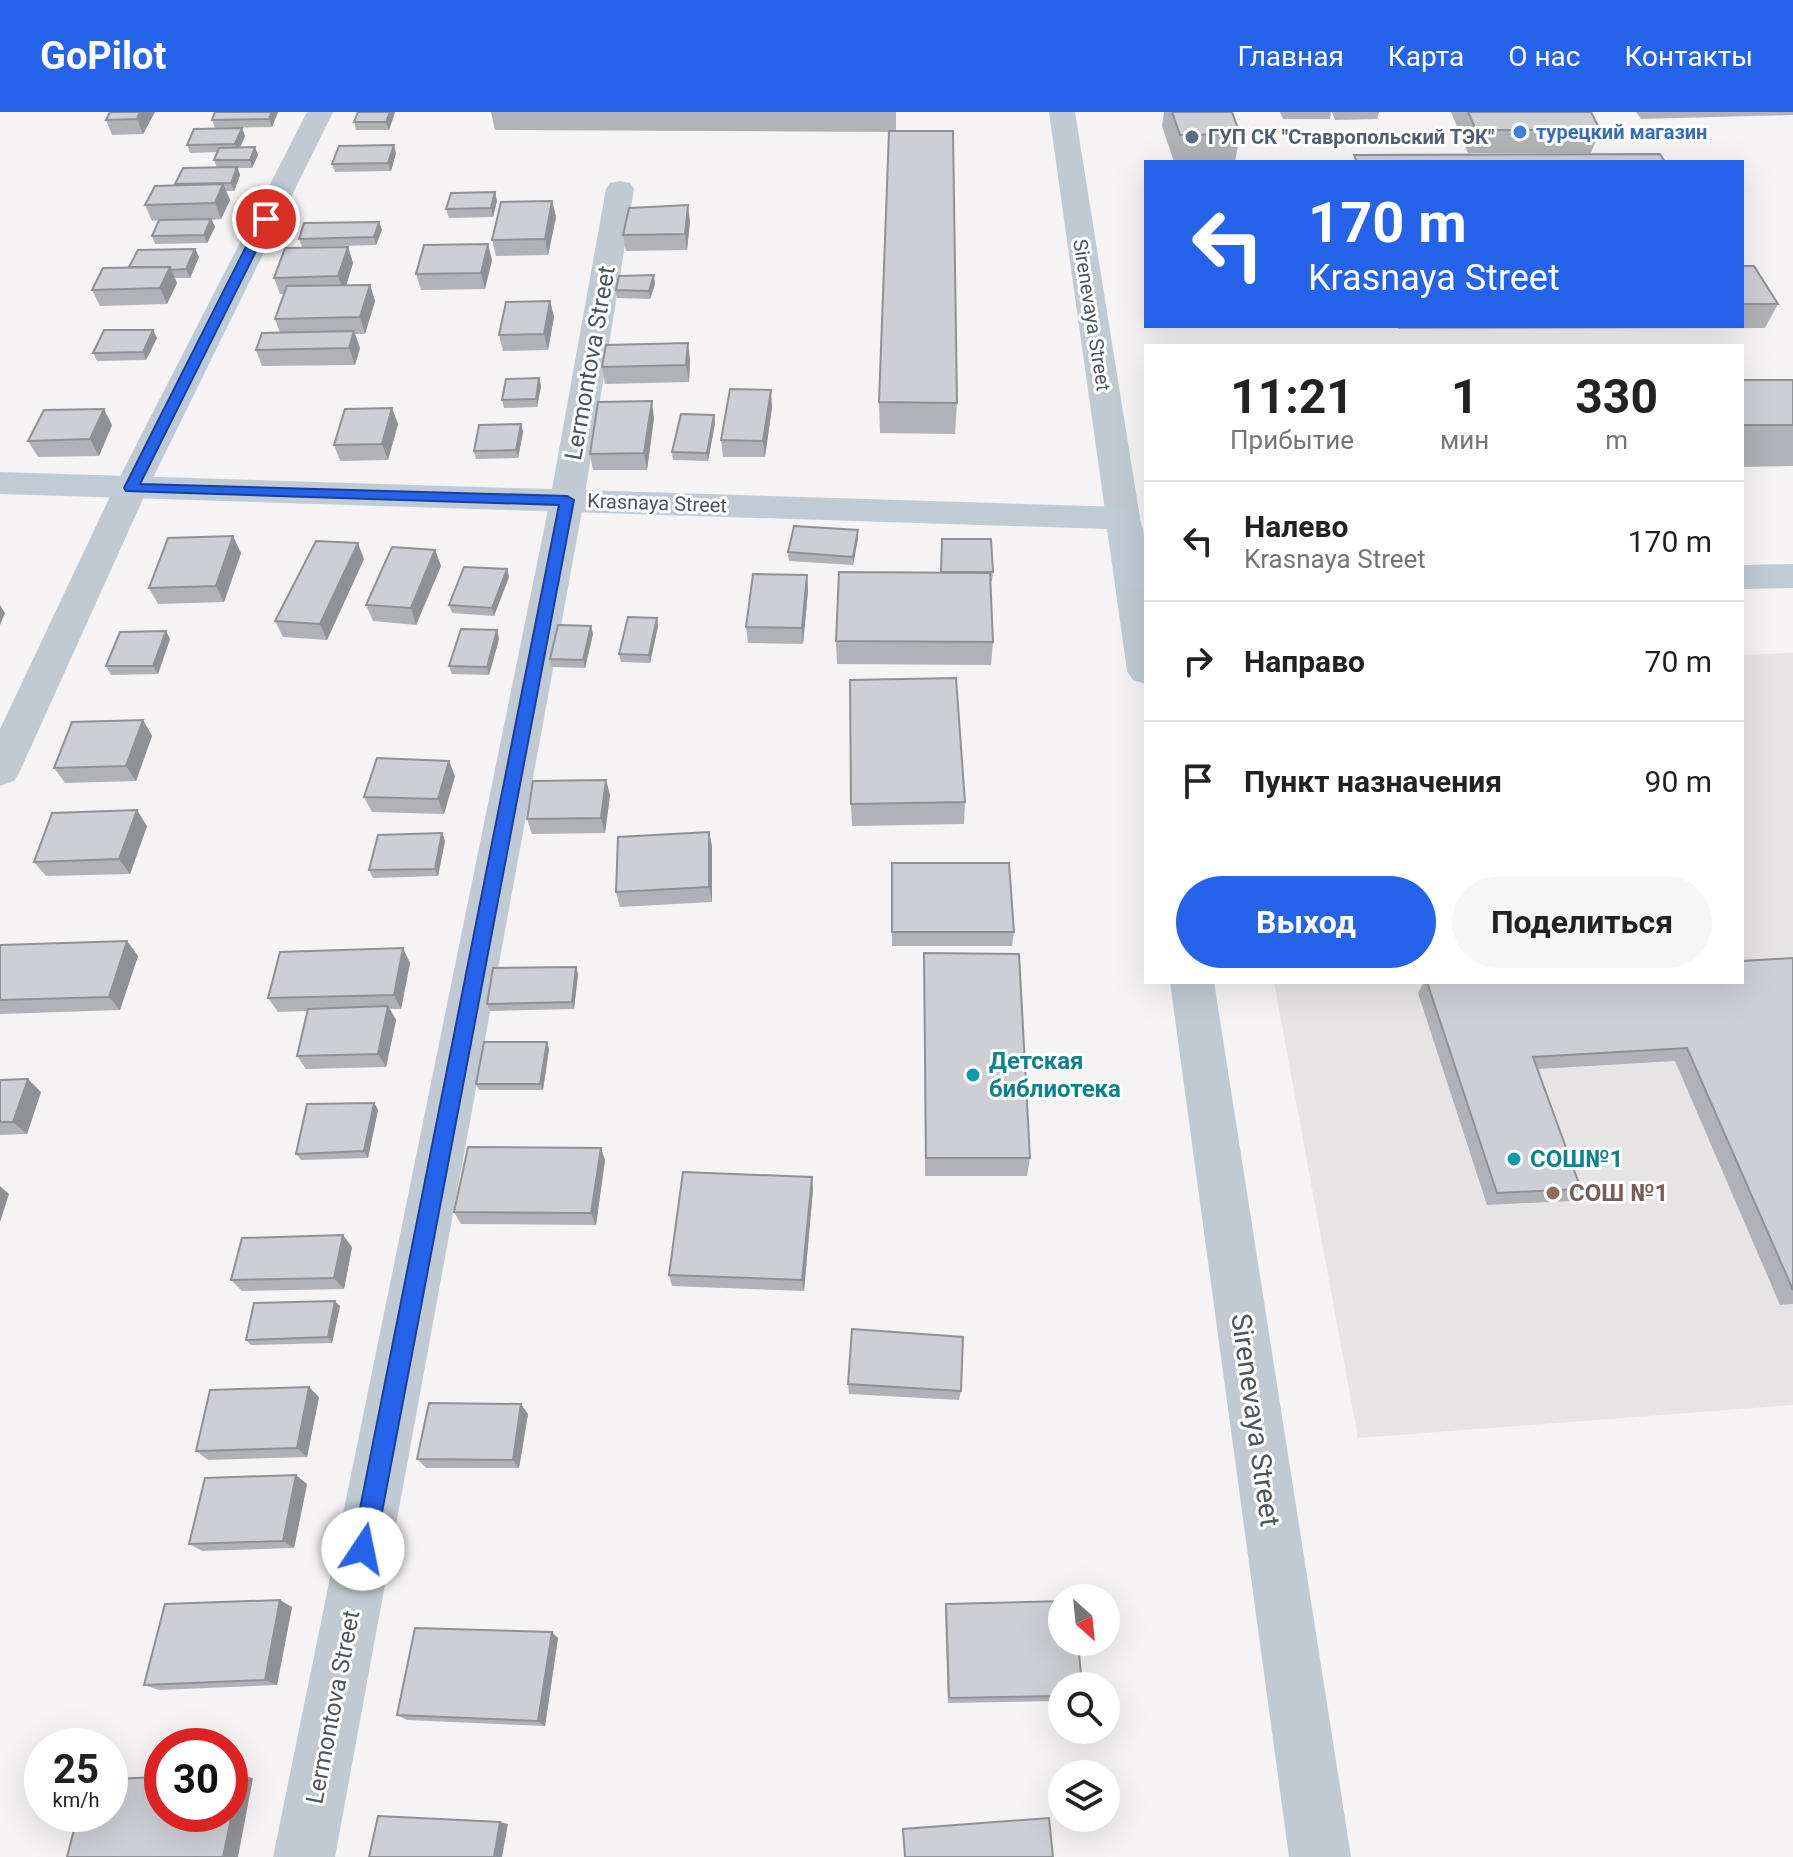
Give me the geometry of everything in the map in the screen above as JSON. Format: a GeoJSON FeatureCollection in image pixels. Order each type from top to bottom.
{"type":"FeatureCollection","features":[{"type":"Feature","properties":{"kind":"street"},"geometry":{"type":"LineString","coordinates":[[0,771],[131,488],[320,112]]}},
{"type":"Feature","properties":{"kind":"street","name":"Sirenevaya Street"},"geometry":{"type":"LineString","coordinates":[[1062,112],[1123,518]]}},
{"type":"Feature","properties":{"kind":"street","name":"Lermontova Street"},"geometry":{"type":"LineString","coordinates":[[304,1857],[567,500],[620,189]]}},
{"type":"Feature","properties":{"kind":"street","name":"Krasnaya Street"},"geometry":{"type":"LineString","coordinates":[[0,483],[1123,518]]}},
{"type":"Feature","properties":{"kind":"street"},"geometry":{"type":"LineString","coordinates":[[1123,518],[1139,578],[1144,644]]}},
{"type":"Feature","properties":{"kind":"street"},"geometry":{"type":"LineString","coordinates":[[1744,577],[1793,576]]}},
{"type":"Feature","properties":{"kind":"street","name":"Sirenevaya Street"},"geometry":{"type":"LineString","coordinates":[[1192,984],[1320,1857]]}},
{"type":"Feature","properties":{"kind":"shaded area","name":"СОШ №1"},"geometry":{"type":"Polygon","coordinates":[[[1793,653],[1793,1405],[1358,1438],[1274,984],[1744,984],[1744,655],[1793,653]]]}},
{"type":"Feature","properties":{"kind":"building"},"geometry":{"type":"Polygon","coordinates":[[[110,112],[140,112],[137,119],[106,120],[110,112]]]}},
{"type":"Feature","properties":{"kind":"building"},"geometry":{"type":"Polygon","coordinates":[[[215,112],[272,112],[269,119],[212,120],[215,112]]]}},
{"type":"Feature","properties":{"kind":"building"},"geometry":{"type":"Polygon","coordinates":[[[358,112],[390,112],[386,122],[354,122],[358,112]]]}},
{"type":"Feature","properties":{"kind":"building"},"geometry":{"type":"Polygon","coordinates":[[[1172,112],[1232,112],[1240,134],[1180,135],[1172,112]]]}},
{"type":"Feature","properties":{"kind":"building"},"geometry":{"type":"Polygon","coordinates":[[[1468,112],[1591,112],[1600,130],[1476,130],[1468,112]]]}},
{"type":"Feature","properties":{"kind":"building"},"geometry":{"type":"Polygon","coordinates":[[[242,128],[235,144],[187,145],[194,129],[242,128]]]}},
{"type":"Feature","properties":{"kind":"building"},"geometry":{"type":"Polygon","coordinates":[[[889,131],[953,131],[957,403],[879,402],[889,131]]]}},
{"type":"Feature","properties":{"kind":"building"},"geometry":{"type":"Polygon","coordinates":[[[394,145],[388,163],[332,164],[339,146],[394,145]]]}},
{"type":"Feature","properties":{"kind":"building"},"geometry":{"type":"Polygon","coordinates":[[[255,147],[250,160],[214,160],[219,148],[255,147]]]}},
{"type":"Feature","properties":{"kind":"building"},"geometry":{"type":"Polygon","coordinates":[[[1660,154],[1664,160],[1356,160],[1354,155],[1660,154]]]}},
{"type":"Feature","properties":{"kind":"building"},"geometry":{"type":"Polygon","coordinates":[[[237,167],[231,183],[175,184],[183,168],[237,167]]]}},
{"type":"Feature","properties":{"kind":"building"},"geometry":{"type":"Polygon","coordinates":[[[223,184],[215,203],[145,205],[155,186],[223,184]]]}},
{"type":"Feature","properties":{"kind":"building"},"geometry":{"type":"Polygon","coordinates":[[[495,192],[491,208],[446,209],[451,193],[495,192]]]}},
{"type":"Feature","properties":{"kind":"building"},"geometry":{"type":"Polygon","coordinates":[[[552,201],[545,239],[492,240],[501,202],[552,201]]]}},
{"type":"Feature","properties":{"kind":"building"},"geometry":{"type":"Polygon","coordinates":[[[688,205],[685,234],[623,235],[629,208],[688,205]]]}},
{"type":"Feature","properties":{"kind":"building"},"geometry":{"type":"Polygon","coordinates":[[[211,219],[204,235],[152,236],[159,220],[211,219]]]}},
{"type":"Feature","properties":{"kind":"building"},"geometry":{"type":"Polygon","coordinates":[[[379,222],[374,237],[299,239],[304,223],[379,222]]]}},
{"type":"Feature","properties":{"kind":"building"},"geometry":{"type":"Polygon","coordinates":[[[488,244],[481,273],[416,274],[424,245],[488,244]]]}},
{"type":"Feature","properties":{"kind":"building"},"geometry":{"type":"Polygon","coordinates":[[[348,247],[338,276],[274,278],[285,248],[348,247]]]}},
{"type":"Feature","properties":{"kind":"building"},"geometry":{"type":"Polygon","coordinates":[[[195,249],[186,269],[129,267],[138,250],[195,249]]]}},
{"type":"Feature","properties":{"kind":"building"},"geometry":{"type":"Polygon","coordinates":[[[1744,266],[1754,266],[1778,304],[1744,304],[1744,266]]]}},
{"type":"Feature","properties":{"kind":"building"},"geometry":{"type":"Polygon","coordinates":[[[170,267],[160,288],[92,290],[103,268],[170,267]]]}},
{"type":"Feature","properties":{"kind":"building"},"geometry":{"type":"Polygon","coordinates":[[[654,275],[649,291],[616,290],[619,276],[654,275]]]}},
{"type":"Feature","properties":{"kind":"building"},"geometry":{"type":"Polygon","coordinates":[[[370,285],[360,317],[275,319],[287,286],[370,285]]]}},
{"type":"Feature","properties":{"kind":"building"},"geometry":{"type":"Polygon","coordinates":[[[550,301],[544,334],[499,335],[506,302],[550,301]]]}},
{"type":"Feature","properties":{"kind":"building"},"geometry":{"type":"Polygon","coordinates":[[[104,330],[153,330],[143,352],[93,353],[104,330]]]}},
{"type":"Feature","properties":{"kind":"building"},"geometry":{"type":"Polygon","coordinates":[[[354,331],[349,348],[256,350],[262,333],[354,331]]]}},
{"type":"Feature","properties":{"kind":"building"},"geometry":{"type":"Polygon","coordinates":[[[688,343],[686,365],[602,367],[606,345],[688,343]]]}},
{"type":"Feature","properties":{"kind":"building"},"geometry":{"type":"Polygon","coordinates":[[[539,378],[536,399],[502,400],[506,379],[539,378]]]}},
{"type":"Feature","properties":{"kind":"building"},"geometry":{"type":"Polygon","coordinates":[[[1744,380],[1793,380],[1793,425],[1744,425],[1744,380]]]}},
{"type":"Feature","properties":{"kind":"building"},"geometry":{"type":"Polygon","coordinates":[[[730,389],[771,390],[763,441],[721,440],[730,389]]]}},
{"type":"Feature","properties":{"kind":"building"},"geometry":{"type":"Polygon","coordinates":[[[652,401],[644,453],[590,454],[598,402],[652,401]]]}},
{"type":"Feature","properties":{"kind":"building"},"geometry":{"type":"Polygon","coordinates":[[[392,408],[382,444],[334,445],[345,409],[392,408]]]}},
{"type":"Feature","properties":{"kind":"building"},"geometry":{"type":"Polygon","coordinates":[[[104,409],[90,439],[28,441],[44,410],[104,409]]]}},
{"type":"Feature","properties":{"kind":"building"},"geometry":{"type":"Polygon","coordinates":[[[681,414],[714,415],[707,453],[672,452],[681,414]]]}},
{"type":"Feature","properties":{"kind":"building"},"geometry":{"type":"Polygon","coordinates":[[[521,424],[516,450],[474,451],[479,425],[521,424]]]}},
{"type":"Feature","properties":{"kind":"building"},"geometry":{"type":"Polygon","coordinates":[[[794,526],[858,530],[853,557],[788,552],[794,526]]]}},
{"type":"Feature","properties":{"kind":"building"},"geometry":{"type":"Polygon","coordinates":[[[233,536],[216,586],[149,588],[168,538],[233,536]]]}},
{"type":"Feature","properties":{"kind":"building"},"geometry":{"type":"Polygon","coordinates":[[[942,539],[991,539],[993,572],[941,572],[942,539]]]}},
{"type":"Feature","properties":{"kind":"building"},"geometry":{"type":"Polygon","coordinates":[[[316,541],[358,543],[320,624],[275,621],[316,541]]]}},
{"type":"Feature","properties":{"kind":"building"},"geometry":{"type":"Polygon","coordinates":[[[392,547],[435,550],[411,608],[366,605],[392,547]]]}},
{"type":"Feature","properties":{"kind":"building"},"geometry":{"type":"Polygon","coordinates":[[[464,567],[507,569],[492,608],[449,605],[464,567]]]}},
{"type":"Feature","properties":{"kind":"building"},"geometry":{"type":"Polygon","coordinates":[[[839,572],[990,573],[993,642],[836,641],[839,572]]]}},
{"type":"Feature","properties":{"kind":"building"},"geometry":{"type":"Polygon","coordinates":[[[753,574],[807,575],[802,628],[746,627],[753,574]]]}},
{"type":"Feature","properties":{"kind":"building"},"geometry":{"type":"Polygon","coordinates":[[[628,617],[657,618],[649,655],[619,654],[628,617]]]}},
{"type":"Feature","properties":{"kind":"building"},"geometry":{"type":"Polygon","coordinates":[[[558,625],[591,626],[583,660],[550,659],[558,625]]]}},
{"type":"Feature","properties":{"kind":"building"},"geometry":{"type":"Polygon","coordinates":[[[461,629],[497,630],[487,667],[449,666],[461,629]]]}},
{"type":"Feature","properties":{"kind":"building"},"geometry":{"type":"Polygon","coordinates":[[[166,631],[153,666],[106,666],[120,632],[166,631]]]}},
{"type":"Feature","properties":{"kind":"building"},"geometry":{"type":"Polygon","coordinates":[[[956,678],[965,802],[851,804],[850,680],[956,678]]]}},
{"type":"Feature","properties":{"kind":"building"},"geometry":{"type":"Polygon","coordinates":[[[143,720],[126,766],[54,768],[72,722],[143,720]]]}},
{"type":"Feature","properties":{"kind":"building"},"geometry":{"type":"Polygon","coordinates":[[[377,758],[449,761],[438,799],[364,797],[377,758]]]}},
{"type":"Feature","properties":{"kind":"building"},"geometry":{"type":"Polygon","coordinates":[[[606,780],[601,818],[527,819],[533,781],[606,780]]]}},
{"type":"Feature","properties":{"kind":"building"},"geometry":{"type":"Polygon","coordinates":[[[137,810],[119,859],[34,862],[52,813],[137,810]]]}},
{"type":"Feature","properties":{"kind":"building"},"geometry":{"type":"Polygon","coordinates":[[[709,832],[709,887],[616,892],[618,837],[709,832]]]}},
{"type":"Feature","properties":{"kind":"building"},"geometry":{"type":"Polygon","coordinates":[[[442,833],[435,869],[369,870],[378,835],[442,833]]]}},
{"type":"Feature","properties":{"kind":"building"},"geometry":{"type":"Polygon","coordinates":[[[892,863],[1009,863],[1014,932],[892,932],[892,863]]]}},
{"type":"Feature","properties":{"kind":"building"},"geometry":{"type":"Polygon","coordinates":[[[127,941],[109,997],[0,1000],[0,945],[127,941]]]}},
{"type":"Feature","properties":{"kind":"building"},"geometry":{"type":"Polygon","coordinates":[[[403,948],[394,995],[268,998],[280,952],[403,948]]]}},
{"type":"Feature","properties":{"kind":"building","name":"Детская библиотека"},"geometry":{"type":"Polygon","coordinates":[[[924,953],[1019,954],[1030,1158],[926,1158],[924,953]]]}},
{"type":"Feature","properties":{"kind":"building","name":"СОШ№1"},"geometry":{"type":"Polygon","coordinates":[[[1793,958],[1793,1290],[1687,1048],[1533,1057],[1581,1189],[1497,1193],[1428,984],[1744,984],[1744,961],[1793,958]]]}},
{"type":"Feature","properties":{"kind":"building"},"geometry":{"type":"Polygon","coordinates":[[[576,967],[572,1002],[487,1004],[493,968],[576,967]]]}},
{"type":"Feature","properties":{"kind":"building"},"geometry":{"type":"Polygon","coordinates":[[[388,1006],[378,1054],[297,1056],[308,1009],[388,1006]]]}},
{"type":"Feature","properties":{"kind":"building"},"geometry":{"type":"Polygon","coordinates":[[[484,1042],[547,1042],[540,1084],[476,1084],[484,1042]]]}},
{"type":"Feature","properties":{"kind":"building"},"geometry":{"type":"Polygon","coordinates":[[[28,1079],[13,1122],[0,1122],[0,1080],[28,1079]]]}},
{"type":"Feature","properties":{"kind":"building"},"geometry":{"type":"Polygon","coordinates":[[[374,1103],[364,1151],[296,1154],[307,1104],[374,1103]]]}},
{"type":"Feature","properties":{"kind":"building"},"geometry":{"type":"Polygon","coordinates":[[[468,1147],[601,1148],[591,1213],[454,1212],[468,1147]]]}},
{"type":"Feature","properties":{"kind":"building"},"geometry":{"type":"Polygon","coordinates":[[[683,1172],[812,1177],[802,1280],[669,1275],[683,1172]]]}},
{"type":"Feature","properties":{"kind":"building"},"geometry":{"type":"Polygon","coordinates":[[[343,1235],[334,1278],[231,1280],[242,1238],[343,1235]]]}},
{"type":"Feature","properties":{"kind":"building"},"geometry":{"type":"Polygon","coordinates":[[[335,1301],[328,1337],[246,1340],[254,1303],[335,1301]]]}},
{"type":"Feature","properties":{"kind":"building"},"geometry":{"type":"Polygon","coordinates":[[[852,1329],[963,1337],[961,1391],[848,1384],[852,1329]]]}},
{"type":"Feature","properties":{"kind":"building"},"geometry":{"type":"Polygon","coordinates":[[[309,1387],[297,1448],[196,1451],[210,1390],[309,1387]]]}},
{"type":"Feature","properties":{"kind":"building"},"geometry":{"type":"Polygon","coordinates":[[[429,1403],[521,1404],[513,1460],[417,1459],[429,1403]]]}},
{"type":"Feature","properties":{"kind":"building"},"geometry":{"type":"Polygon","coordinates":[[[296,1475],[283,1541],[189,1544],[205,1478],[296,1475]]]}},
{"type":"Feature","properties":{"kind":"building"},"geometry":{"type":"Polygon","coordinates":[[[280,1600],[265,1680],[144,1685],[165,1604],[280,1600]]]}},
{"type":"Feature","properties":{"kind":"building"},"geometry":{"type":"Polygon","coordinates":[[[1048,1601],[1048,1656],[1079,1656],[1081,1672],[1048,1672],[1048,1696],[949,1698],[946,1604],[1048,1601]]]}},
{"type":"Feature","properties":{"kind":"building"},"geometry":{"type":"Polygon","coordinates":[[[415,1628],[552,1632],[538,1721],[397,1715],[415,1628]]]}},
{"type":"Feature","properties":{"kind":"building"},"geometry":{"type":"Polygon","coordinates":[[[128,1778],[144,1778],[144,1832],[228,1832],[223,1857],[67,1857],[73,1832],[128,1832],[128,1778]]]}},
{"type":"Feature","properties":{"kind":"building"},"geometry":{"type":"Polygon","coordinates":[[[378,1816],[500,1822],[494,1857],[369,1857],[378,1816]]]}},
{"type":"Feature","properties":{"kind":"building"},"geometry":{"type":"Polygon","coordinates":[[[1048,1818],[1053,1857],[905,1857],[903,1829],[1048,1818]]]}},
{"type":"Feature","properties":{"kind":"place","name":"турецкий магазин"},"geometry":{"type":"Point","coordinates":[1520,132]}},
{"type":"Feature","properties":{"kind":"place","name":"ГУП СК \"Ставропольский ТЭК\""},"geometry":{"type":"Point","coordinates":[1192,137]}},
{"type":"Feature","properties":{"kind":"place","name":"Детская библиотека"},"geometry":{"type":"Point","coordinates":[973,1075]}},
{"type":"Feature","properties":{"kind":"place","name":"СОШ№1"},"geometry":{"type":"Point","coordinates":[1514,1159]}},
{"type":"Feature","properties":{"kind":"place","name":"СОШ №1"},"geometry":{"type":"Point","coordinates":[1553,1193]}},
{"type":"Feature","properties":{"kind":"route"},"geometry":{"type":"LineString","coordinates":[[266,219],[131,488],[567,500],[363,1549]]}}]}
